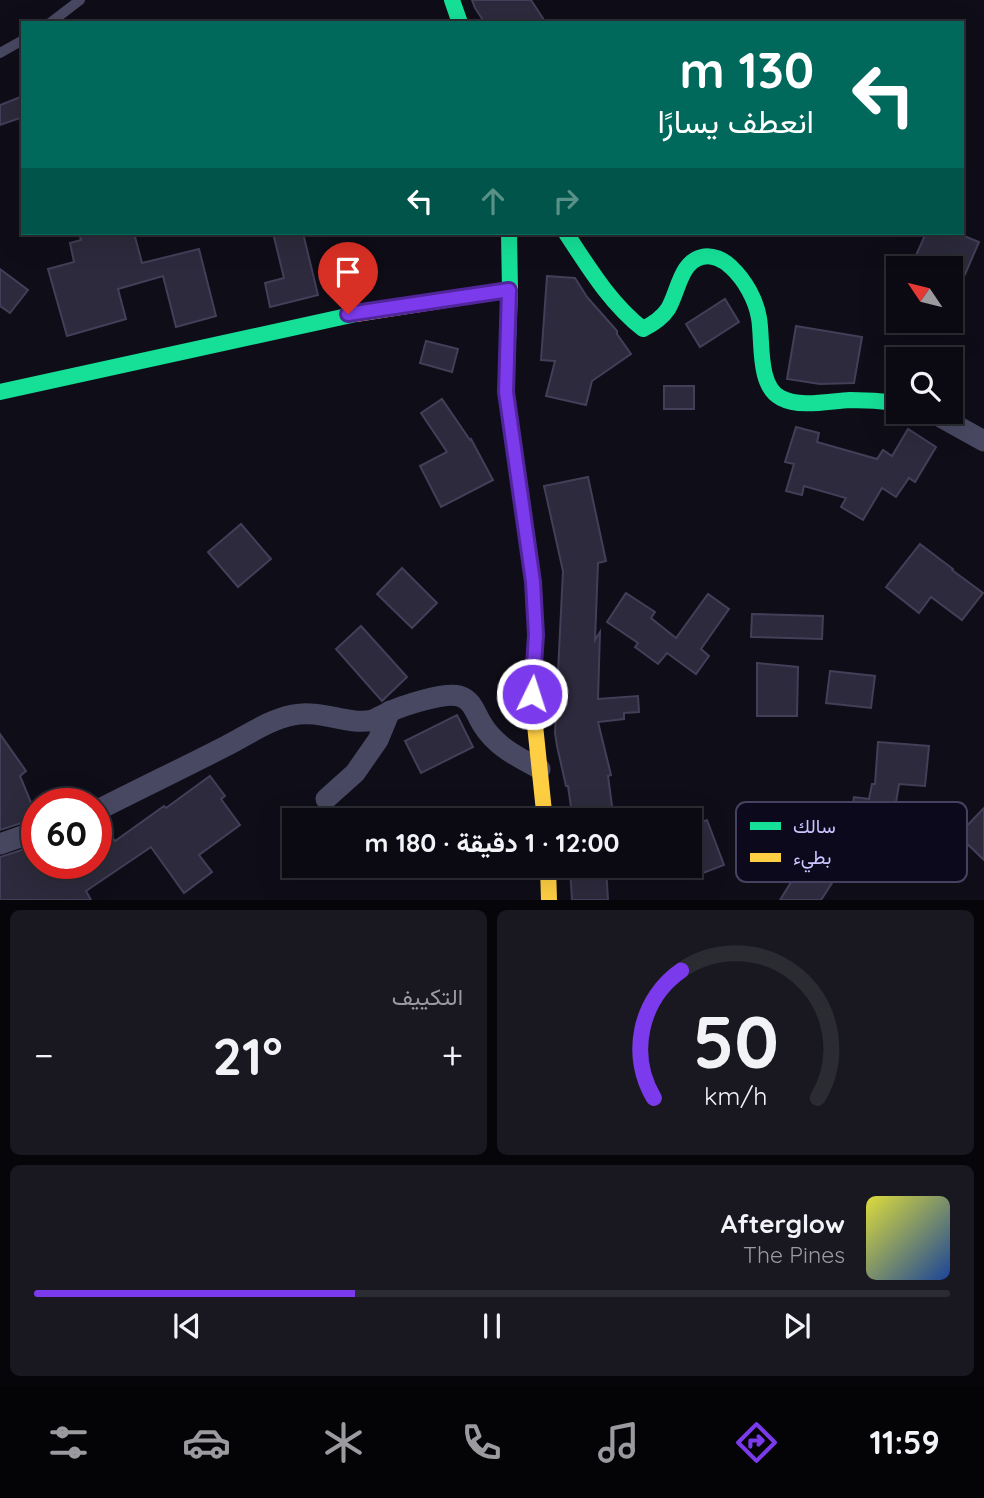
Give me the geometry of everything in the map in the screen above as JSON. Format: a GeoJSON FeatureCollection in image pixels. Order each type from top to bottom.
{"type":"FeatureCollection","features":[{"type":"Feature","properties":{"kind":"street"},"geometry":{"type":"LineString","coordinates":[[452,0],[459,21]]}},
{"type":"Feature","properties":{"kind":"street"},"geometry":{"type":"LineString","coordinates":[[509,235],[506,392],[533,582],[536,635],[532,694],[544,808]]}},
{"type":"Feature","properties":{"kind":"street"},"geometry":{"type":"LineString","coordinates":[[567,235],[612,301],[643,329],[654,323],[669,308],[680,280],[695,260],[704,257],[718,258],[736,273],[754,302],[759,317],[764,373],[778,398],[808,402],[886,401]]}},
{"type":"Feature","properties":{"kind":"street"},"geometry":{"type":"LineString","coordinates":[[0,393],[348,314],[509,290]]}},
{"type":"Feature","properties":{"kind":"street"},"geometry":{"type":"LineString","coordinates":[[953,424],[984,441]]}},
{"type":"Feature","properties":{"kind":"street"},"geometry":{"type":"LineString","coordinates":[[112,803],[229,745],[251,731],[293,715],[311,713],[359,722],[374,720],[390,711],[434,698],[452,696],[469,701],[482,725],[506,751],[540,769]]}},
{"type":"Feature","properties":{"kind":"street"},"geometry":{"type":"LineString","coordinates":[[326,799],[355,773],[378,740],[390,711]]}},
{"type":"Feature","properties":{"kind":"street"},"geometry":{"type":"LineString","coordinates":[[0,844],[21,837]]}},
{"type":"Feature","properties":{"kind":"street"},"geometry":{"type":"LineString","coordinates":[[548,878],[549,900]]}},
{"type":"Feature","properties":{"kind":"lane"},"geometry":{"type":"LineString","coordinates":[[53,21],[80,0]]}},
{"type":"Feature","properties":{"kind":"lane"},"geometry":{"type":"LineString","coordinates":[[0,52],[21,41]]}},
{"type":"Feature","properties":{"kind":"building"},"geometry":{"type":"Polygon","coordinates":[[[472,0],[531,0],[545,21],[484,21],[472,0]]]}},
{"type":"Feature","properties":{"kind":"building"},"geometry":{"type":"Polygon","coordinates":[[[21,97],[21,118],[0,125],[0,105],[21,97]]]}},
{"type":"Feature","properties":{"kind":"building"},"geometry":{"type":"Polygon","coordinates":[[[80,235],[135,235],[142,263],[199,249],[216,316],[176,327],[163,276],[118,289],[126,319],[67,336],[48,269],[74,262],[70,243],[81,240],[80,235]]]}},
{"type":"Feature","properties":{"kind":"building"},"geometry":{"type":"Polygon","coordinates":[[[273,235],[303,235],[318,295],[270,307],[265,283],[284,278],[273,235]]]}},
{"type":"Feature","properties":{"kind":"building"},"geometry":{"type":"Polygon","coordinates":[[[925,235],[962,235],[979,242],[963,279],[963,256],[916,256],[925,235]]]}},
{"type":"Feature","properties":{"kind":"building"},"geometry":{"type":"Polygon","coordinates":[[[0,269],[28,290],[10,313],[0,306],[0,269]]]}},
{"type":"Feature","properties":{"kind":"building"},"geometry":{"type":"Polygon","coordinates":[[[547,276],[575,278],[587,297],[617,331],[631,354],[592,381],[586,405],[546,396],[555,361],[541,360],[547,276]]]}},
{"type":"Feature","properties":{"kind":"building"},"geometry":{"type":"Polygon","coordinates":[[[725,299],[739,322],[700,347],[686,324],[725,299]]]}},
{"type":"Feature","properties":{"kind":"building"},"geometry":{"type":"Polygon","coordinates":[[[796,326],[862,337],[854,383],[820,384],[787,379],[796,326]]]}},
{"type":"Feature","properties":{"kind":"building"},"geometry":{"type":"Polygon","coordinates":[[[426,341],[458,349],[452,372],[420,363],[426,341]]]}},
{"type":"Feature","properties":{"kind":"building"},"geometry":{"type":"Polygon","coordinates":[[[664,386],[694,386],[694,409],[664,409],[664,386]]]}},
{"type":"Feature","properties":{"kind":"building"},"geometry":{"type":"Polygon","coordinates":[[[442,399],[471,439],[493,480],[441,507],[420,466],[447,452],[421,413],[442,399]]]}},
{"type":"Feature","properties":{"kind":"building"},"geometry":{"type":"Polygon","coordinates":[[[796,427],[819,433],[817,442],[877,459],[883,450],[892,456],[908,429],[936,447],[915,482],[909,478],[896,497],[882,488],[863,520],[841,507],[846,498],[804,486],[802,495],[786,491],[794,464],[785,462],[796,427]]]}},
{"type":"Feature","properties":{"kind":"building"},"geometry":{"type":"Polygon","coordinates":[[[588,477],[606,561],[598,563],[595,640],[600,632],[598,699],[638,696],[639,712],[624,713],[624,719],[598,722],[611,775],[608,776],[612,808],[571,808],[557,746],[555,733],[563,571],[544,486],[588,477]]]}},
{"type":"Feature","properties":{"kind":"building"},"geometry":{"type":"Polygon","coordinates":[[[241,524],[271,559],[238,587],[208,552],[241,524]]]}},
{"type":"Feature","properties":{"kind":"building"},"geometry":{"type":"Polygon","coordinates":[[[920,544],[983,593],[962,620],[931,597],[919,613],[886,587],[920,544]]]}},
{"type":"Feature","properties":{"kind":"building"},"geometry":{"type":"Polygon","coordinates":[[[402,568],[437,603],[412,628],[377,594],[402,568]]]}},
{"type":"Feature","properties":{"kind":"building"},"geometry":{"type":"Polygon","coordinates":[[[626,593],[655,612],[651,618],[676,638],[708,594],[729,609],[701,649],[709,656],[696,674],[667,653],[658,664],[635,647],[638,643],[607,622],[626,593]]]}},
{"type":"Feature","properties":{"kind":"building"},"geometry":{"type":"Polygon","coordinates":[[[752,614],[823,616],[822,639],[751,637],[752,614]]]}},
{"type":"Feature","properties":{"kind":"building"},"geometry":{"type":"Polygon","coordinates":[[[361,626],[407,677],[382,701],[336,649],[361,626]]]}},
{"type":"Feature","properties":{"kind":"building"},"geometry":{"type":"Polygon","coordinates":[[[757,663],[798,667],[797,716],[757,716],[757,663]]]}},
{"type":"Feature","properties":{"kind":"building"},"geometry":{"type":"Polygon","coordinates":[[[830,671],[875,676],[871,708],[826,703],[830,671]]]}},
{"type":"Feature","properties":{"kind":"building"},"geometry":{"type":"Polygon","coordinates":[[[457,715],[473,747],[421,773],[405,741],[457,715]]]}},
{"type":"Feature","properties":{"kind":"building"},"geometry":{"type":"Polygon","coordinates":[[[0,734],[26,771],[20,776],[25,788],[21,788],[21,823],[0,830],[0,734]]]}},
{"type":"Feature","properties":{"kind":"building"},"geometry":{"type":"Polygon","coordinates":[[[878,742],[929,746],[925,786],[899,784],[896,802],[853,802],[854,797],[869,799],[872,784],[875,784],[878,742]]]}},
{"type":"Feature","properties":{"kind":"building"},"geometry":{"type":"Polygon","coordinates":[[[210,776],[225,796],[221,799],[240,825],[199,855],[212,872],[184,893],[151,847],[112,873],[112,837],[115,841],[164,806],[166,808],[210,776]]]}},
{"type":"Feature","properties":{"kind":"building"},"geometry":{"type":"Polygon","coordinates":[[[984,808],[984,860],[967,844],[967,826],[984,808]]]}},
{"type":"Feature","properties":{"kind":"building"},"geometry":{"type":"Polygon","coordinates":[[[707,820],[724,865],[702,873],[702,822],[707,820]]]}},
{"type":"Feature","properties":{"kind":"building"},"geometry":{"type":"Polygon","coordinates":[[[21,850],[21,879],[104,879],[86,891],[91,900],[0,900],[0,857],[21,850]]]}},
{"type":"Feature","properties":{"kind":"building"},"geometry":{"type":"Polygon","coordinates":[[[571,878],[607,878],[608,900],[572,900],[571,878]]]}},
{"type":"Feature","properties":{"kind":"building"},"geometry":{"type":"Polygon","coordinates":[[[791,882],[833,882],[821,900],[780,900],[791,882]]]}},
{"type":"Feature","properties":{"kind":"traffic: fast"},"geometry":{"type":"LineString","coordinates":[[452,0],[459,21]]}},
{"type":"Feature","properties":{"kind":"traffic: fast"},"geometry":{"type":"LineString","coordinates":[[509,235],[506,392],[533,582],[536,635],[532,694],[535,725]]}},
{"type":"Feature","properties":{"kind":"traffic: fast"},"geometry":{"type":"LineString","coordinates":[[567,235],[610,296],[643,329],[668,309],[684,271],[695,260],[706,256],[725,262],[736,272],[753,297],[759,318],[762,362],[773,392],[781,398],[797,403],[850,400],[886,402]]}},
{"type":"Feature","properties":{"kind":"traffic: fast"},"geometry":{"type":"LineString","coordinates":[[0,392],[356,314]]}},
{"type":"Feature","properties":{"kind":"traffic: slow"},"geometry":{"type":"LineString","coordinates":[[356,314],[510,290]]}},
{"type":"Feature","properties":{"kind":"traffic: slow"},"geometry":{"type":"LineString","coordinates":[[535,725],[544,808]]}},
{"type":"Feature","properties":{"kind":"traffic: slow"},"geometry":{"type":"LineString","coordinates":[[548,878],[549,900]]}},
{"type":"Feature","properties":{"kind":"route"},"geometry":{"type":"LineString","coordinates":[[348,314],[509,290],[506,392],[533,582],[536,635],[532,694]]}}]}
